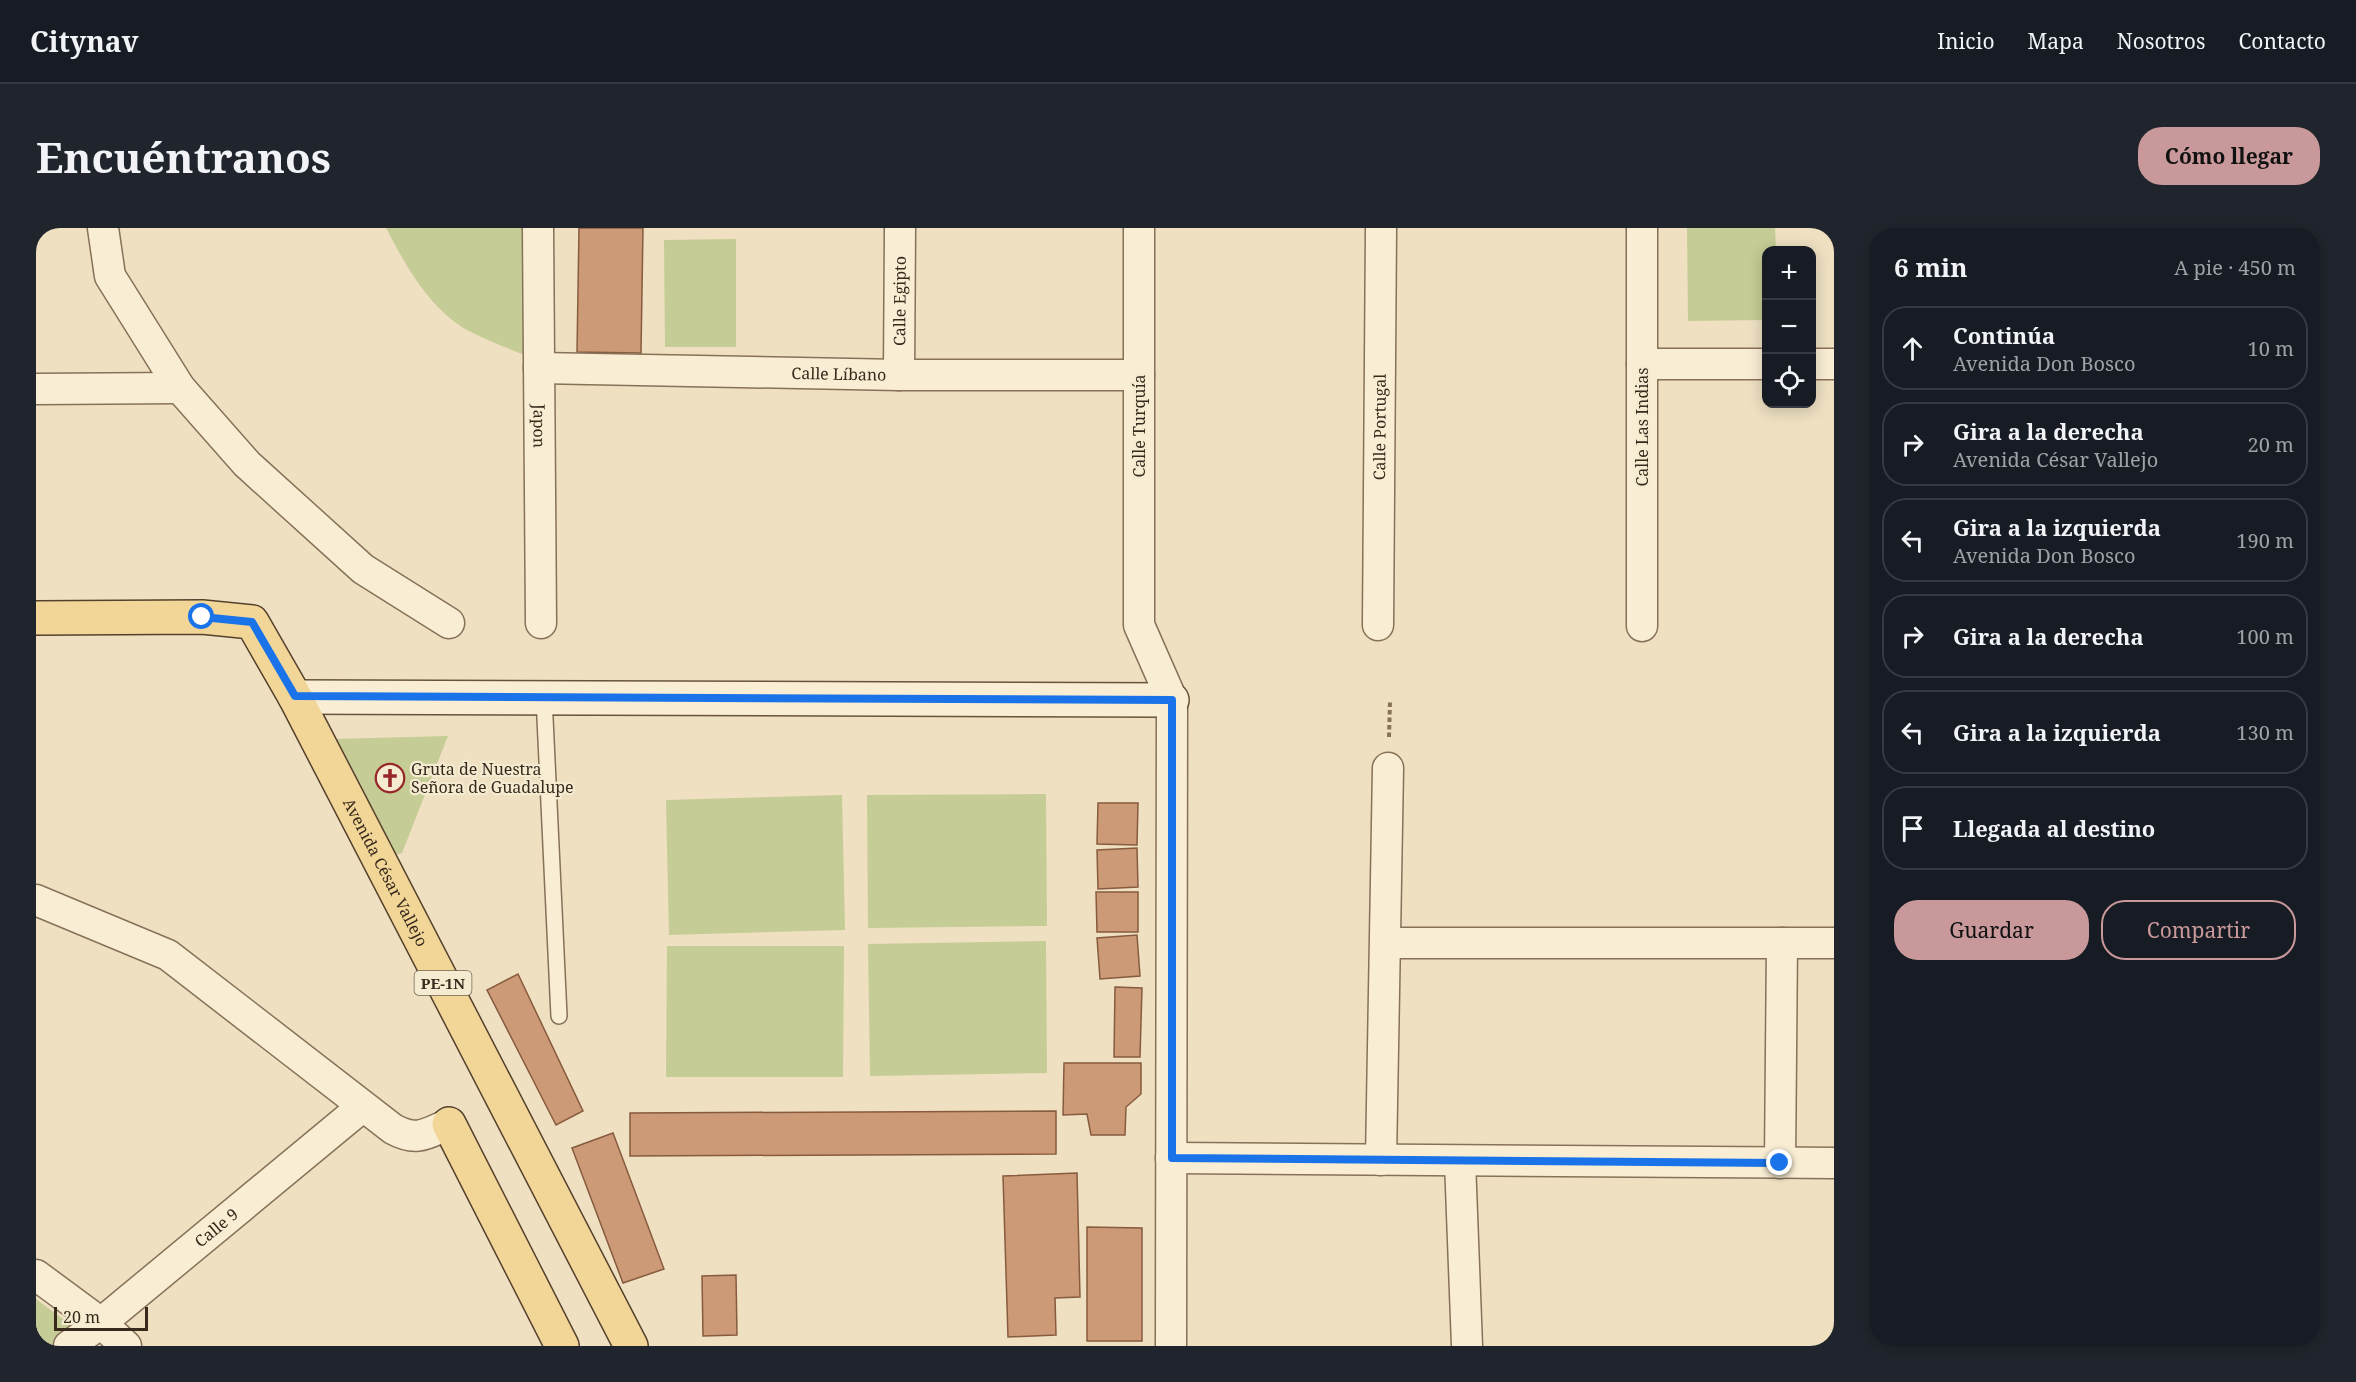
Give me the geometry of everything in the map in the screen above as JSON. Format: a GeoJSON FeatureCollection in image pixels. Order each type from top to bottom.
{"type":"FeatureCollection","features":[{"type":"Feature","properties":{"kind":"main road","name":"Avenida César Vallejo"},"geometry":{"type":"LineString","coordinates":[[36,618],[202,617],[252,622],[295,696],[631,1346]]}},
{"type":"Feature","properties":{"kind":"main road"},"geometry":{"type":"LineString","coordinates":[[295,696],[1172,700]]}},
{"type":"Feature","properties":{"kind":"main road"},"geometry":{"type":"LineString","coordinates":[[449,1124],[562,1346]]}},
{"type":"Feature","properties":{"kind":"street"},"geometry":{"type":"LineString","coordinates":[[103,228],[110,276],[180,388],[247,464],[363,569],[450,623]]}},
{"type":"Feature","properties":{"kind":"street","name":"Japon"},"geometry":{"type":"LineString","coordinates":[[538,228],[541,623]]}},
{"type":"Feature","properties":{"kind":"street","name":"Calle Egipto"},"geometry":{"type":"LineString","coordinates":[[899,375],[900,228]]}},
{"type":"Feature","properties":{"kind":"street","name":"Calle Turquía"},"geometry":{"type":"LineString","coordinates":[[1139,228],[1139,625],[1172,700]]}},
{"type":"Feature","properties":{"kind":"street","name":"Calle Portugal"},"geometry":{"type":"LineString","coordinates":[[1378,625],[1381,228]]}},
{"type":"Feature","properties":{"kind":"street","name":"Calle Las Indias"},"geometry":{"type":"LineString","coordinates":[[1641,228],[1642,626]]}},
{"type":"Feature","properties":{"kind":"street"},"geometry":{"type":"LineString","coordinates":[[1642,364],[1762,364]]}},
{"type":"Feature","properties":{"kind":"street"},"geometry":{"type":"LineString","coordinates":[[1816,364],[1834,364]]}},
{"type":"Feature","properties":{"kind":"street","name":"Calle Líbano"},"geometry":{"type":"LineString","coordinates":[[539,368],[899,375],[1139,375]]}},
{"type":"Feature","properties":{"kind":"street"},"geometry":{"type":"LineString","coordinates":[[36,389],[180,388]]}},
{"type":"Feature","properties":{"kind":"street"},"geometry":{"type":"LineString","coordinates":[[1172,700],[1172,1346]]}},
{"type":"Feature","properties":{"kind":"street"},"geometry":{"type":"LineString","coordinates":[[1381,1160],[1388,768]]}},
{"type":"Feature","properties":{"kind":"street"},"geometry":{"type":"LineString","coordinates":[[36,900],[168,956],[362,1107],[407,1137],[421,1136],[449,1124]]}},
{"type":"Feature","properties":{"kind":"street"},"geometry":{"type":"LineString","coordinates":[[1386,943],[1834,943]]}},
{"type":"Feature","properties":{"kind":"street"},"geometry":{"type":"LineString","coordinates":[[1780,1163],[1782,943]]}},
{"type":"Feature","properties":{"kind":"street","name":"Calle 9"},"geometry":{"type":"LineString","coordinates":[[69,1346],[101,1323],[362,1107]]}},
{"type":"Feature","properties":{"kind":"street"},"geometry":{"type":"LineString","coordinates":[[1172,1158],[1834,1163]]}},
{"type":"Feature","properties":{"kind":"street"},"geometry":{"type":"LineString","coordinates":[[1460,1161],[1467,1346]]}},
{"type":"Feature","properties":{"kind":"street"},"geometry":{"type":"LineString","coordinates":[[36,1275],[101,1323],[126,1346]]}},
{"type":"Feature","properties":{"kind":"lane"},"geometry":{"type":"LineString","coordinates":[[544,697],[558,1016]]}},
{"type":"Feature","properties":{"kind":"path"},"geometry":{"type":"LineString","coordinates":[[1388,768],[1390,701]]}},
{"type":"Feature","properties":{"kind":"green space"},"geometry":{"type":"Polygon","coordinates":[[[386,228],[522,228],[527,356],[489,341],[453,321],[420,285],[386,228]]]}},
{"type":"Feature","properties":{"kind":"green space"},"geometry":{"type":"Polygon","coordinates":[[[1687,228],[1775,228],[1776,246],[1762,246],[1762,320],[1688,321],[1687,228]]]}},
{"type":"Feature","properties":{"kind":"green space"},"geometry":{"type":"Polygon","coordinates":[[[736,239],[736,347],[665,347],[664,240],[736,239]]]}},
{"type":"Feature","properties":{"kind":"green space"},"geometry":{"type":"Polygon","coordinates":[[[448,736],[402,853],[388,856],[333,739],[448,736]]]}},
{"type":"Feature","properties":{"kind":"green space"},"geometry":{"type":"Polygon","coordinates":[[[1046,794],[1047,926],[868,928],[867,795],[1046,794]]]}},
{"type":"Feature","properties":{"kind":"green space"},"geometry":{"type":"Polygon","coordinates":[[[842,795],[845,930],[669,935],[666,800],[842,795]]]}},
{"type":"Feature","properties":{"kind":"green space"},"geometry":{"type":"Polygon","coordinates":[[[1046,941],[1047,1073],[870,1076],[868,944],[1046,941]]]}},
{"type":"Feature","properties":{"kind":"green space"},"geometry":{"type":"Polygon","coordinates":[[[667,946],[844,946],[843,1077],[666,1077],[667,946]]]}},
{"type":"Feature","properties":{"kind":"green space"},"geometry":{"type":"Polygon","coordinates":[[[36,1299],[75,1328],[51,1346],[36,1346],[36,1299]]]}},
{"type":"Feature","properties":{"kind":"building"},"geometry":{"type":"Polygon","coordinates":[[[579,228],[643,228],[641,353],[577,352],[579,228]]]}},
{"type":"Feature","properties":{"kind":"building"},"geometry":{"type":"Polygon","coordinates":[[[1098,803],[1138,803],[1137,845],[1097,844],[1098,803]]]}},
{"type":"Feature","properties":{"kind":"building"},"geometry":{"type":"Polygon","coordinates":[[[1137,848],[1138,887],[1098,889],[1097,850],[1137,848]]]}},
{"type":"Feature","properties":{"kind":"building"},"geometry":{"type":"Polygon","coordinates":[[[1096,892],[1138,892],[1138,932],[1097,932],[1096,892]]]}},
{"type":"Feature","properties":{"kind":"building"},"geometry":{"type":"Polygon","coordinates":[[[1137,935],[1140,976],[1100,979],[1097,938],[1137,935]]]}},
{"type":"Feature","properties":{"kind":"building"},"geometry":{"type":"Polygon","coordinates":[[[518,974],[583,1111],[556,1125],[487,990],[518,974]]]}},
{"type":"Feature","properties":{"kind":"building"},"geometry":{"type":"Polygon","coordinates":[[[1115,987],[1142,988],[1140,1057],[1114,1057],[1115,987]]]}},
{"type":"Feature","properties":{"kind":"building"},"geometry":{"type":"Polygon","coordinates":[[[1064,1063],[1141,1063],[1141,1094],[1126,1107],[1125,1135],[1091,1135],[1087,1114],[1063,1115],[1064,1063]]]}},
{"type":"Feature","properties":{"kind":"building"},"geometry":{"type":"Polygon","coordinates":[[[1056,1111],[1056,1154],[630,1156],[630,1113],[1056,1111]]]}},
{"type":"Feature","properties":{"kind":"building"},"geometry":{"type":"Polygon","coordinates":[[[613,1133],[664,1269],[623,1283],[572,1148],[613,1133]]]}},
{"type":"Feature","properties":{"kind":"building"},"geometry":{"type":"Polygon","coordinates":[[[1077,1173],[1080,1297],[1055,1298],[1056,1335],[1008,1337],[1003,1176],[1077,1173]]]}},
{"type":"Feature","properties":{"kind":"building"},"geometry":{"type":"Polygon","coordinates":[[[1087,1227],[1142,1228],[1142,1341],[1087,1341],[1087,1227]]]}},
{"type":"Feature","properties":{"kind":"building"},"geometry":{"type":"Polygon","coordinates":[[[736,1275],[737,1335],[703,1336],[702,1276],[736,1275]]]}},
{"type":"Feature","properties":{"kind":"place","name":"Gruta de Nuestra Señora de Guadalupe"},"geometry":{"type":"Point","coordinates":[390,778]}},
{"type":"Feature","properties":{"kind":"route"},"geometry":{"type":"LineString","coordinates":[[202,617],[252,622],[295,696],[1172,700],[1172,1158],[1780,1163]]}}]}
